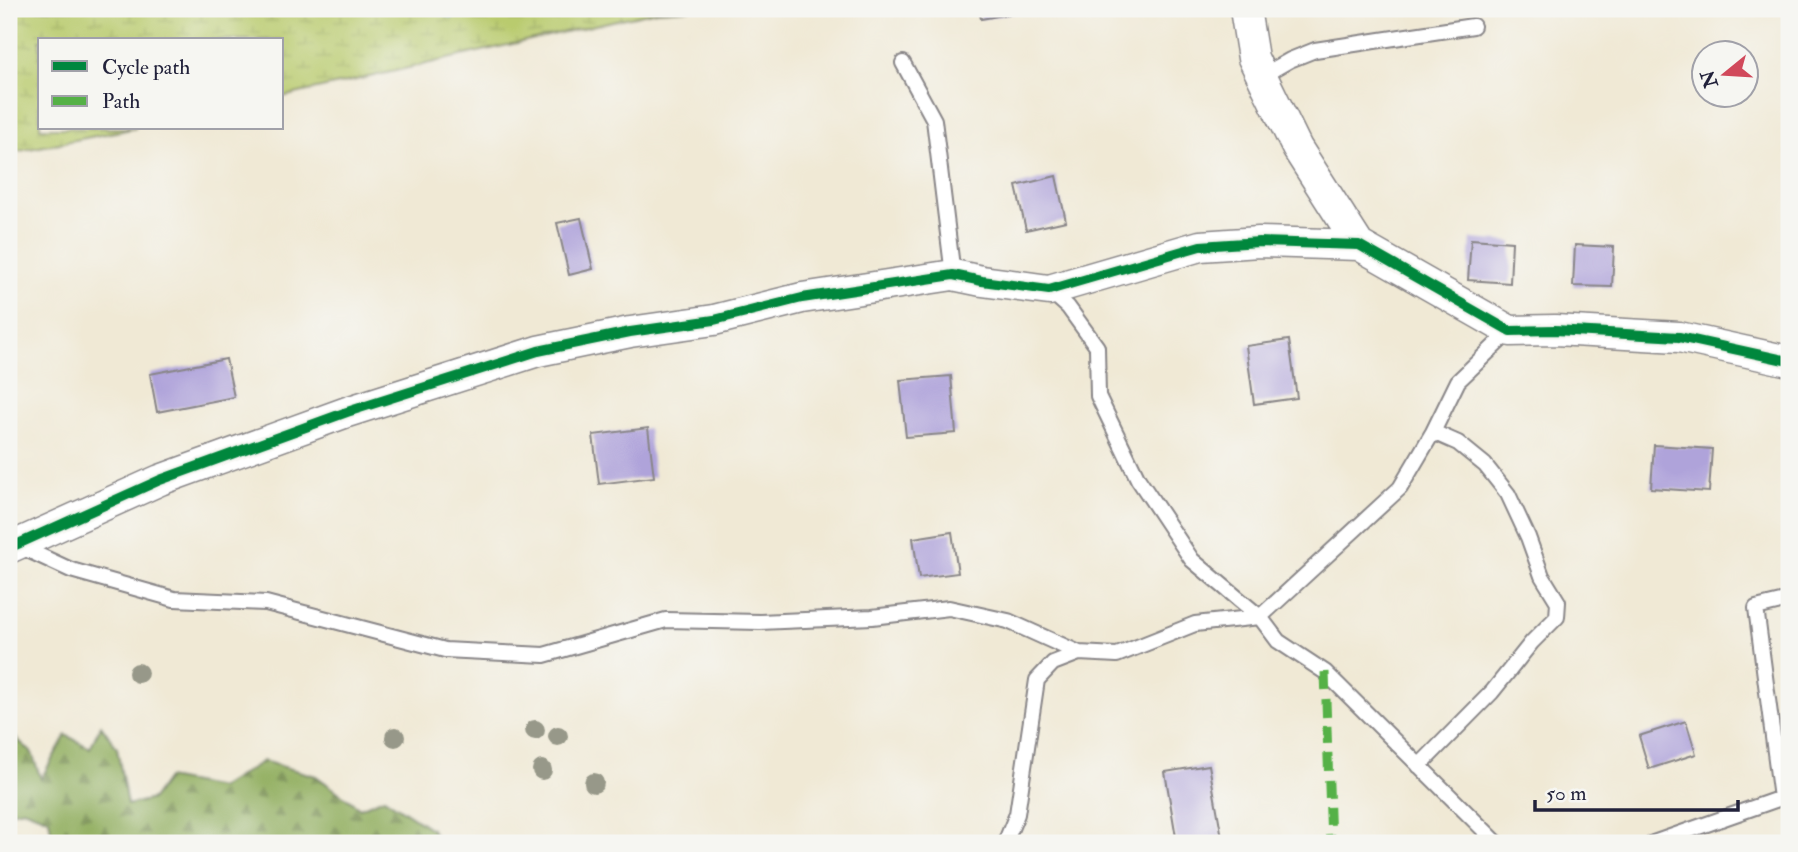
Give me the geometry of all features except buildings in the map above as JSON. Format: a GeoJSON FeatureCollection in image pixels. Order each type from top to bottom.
{"type":"FeatureCollection","features":[{"type":"Feature","properties":{"kind":"street"},"geometry":{"type":"LineString","coordinates":[[1245,9],[1253,58],[1297,148],[1359,246]]}},
{"type":"Feature","properties":{"kind":"street"},"geometry":{"type":"LineString","coordinates":[[12,547],[160,480],[347,412],[538,351],[630,332],[713,320],[803,298],[953,275],[1049,290],[1200,246],[1258,242],[1359,246],[1510,331],[1555,330],[1679,337],[1789,361]]}},
{"type":"Feature","properties":{"kind":"lane"},"geometry":{"type":"LineString","coordinates":[[1262,76],[1315,50],[1473,26]]}},
{"type":"Feature","properties":{"kind":"lane"},"geometry":{"type":"LineString","coordinates":[[903,63],[934,120],[953,275]]}},
{"type":"Feature","properties":{"kind":"lane"},"geometry":{"type":"LineString","coordinates":[[1049,290],[1068,307],[1097,347],[1098,396],[1138,479],[1192,560],[1260,617],[1278,640],[1325,672],[1497,843]]}},
{"type":"Feature","properties":{"kind":"lane"},"geometry":{"type":"LineString","coordinates":[[12,547],[71,570],[174,599],[266,603],[444,650],[544,655],[666,620],[760,622],[872,617],[949,608],[1008,621],[1079,653],[1118,655],[1195,625],[1260,617],[1400,488],[1433,432],[1458,381],[1510,331]]}},
{"type":"Feature","properties":{"kind":"lane"},"geometry":{"type":"LineString","coordinates":[[1419,766],[1492,692],[1532,642],[1557,617],[1558,602],[1542,576],[1508,494],[1485,465],[1458,443],[1433,432]]}},
{"type":"Feature","properties":{"kind":"lane"},"geometry":{"type":"LineString","coordinates":[[1653,843],[1785,800],[1756,608],[1789,600]]}},
{"type":"Feature","properties":{"kind":"lane"},"geometry":{"type":"LineString","coordinates":[[1005,843],[1017,814],[1037,680],[1053,663],[1079,653]]}},
{"type":"Feature","properties":{"kind":"green space"},"geometry":{"type":"Polygon","coordinates":[[[9,9],[690,9],[656,11],[284,97],[284,38],[38,38],[38,130],[126,130],[9,153],[9,9]]]}},
{"type":"Feature","properties":{"kind":"green space"},"geometry":{"type":"Polygon","coordinates":[[[101,725],[117,748],[127,805],[152,799],[167,778],[220,788],[263,761],[316,776],[360,808],[384,798],[431,829],[440,843],[53,843],[49,819],[23,809],[9,812],[9,739],[12,734],[32,753],[41,779],[66,735],[90,748],[101,725]]]}},
{"type":"Feature","properties":{"kind":"waterway"},"geometry":{"type":"LineString","coordinates":[[433,9],[451,14],[470,9]]}},
{"type":"Feature","properties":{"kind":"waterway"},"geometry":{"type":"LineString","coordinates":[[489,9],[503,9]]}},
{"type":"Feature","properties":{"kind":"marked path"},"geometry":{"type":"LineString","coordinates":[[1325,672],[1331,843]]}},
{"type":"Feature","properties":{"kind":"cycle path"},"geometry":{"type":"LineString","coordinates":[[9,548],[160,480],[347,412],[538,351],[630,332],[714,320],[802,298],[953,275],[1049,290],[1200,246],[1259,242],[1359,245],[1510,331],[1555,330],[1679,337],[1789,361]]}}]}
